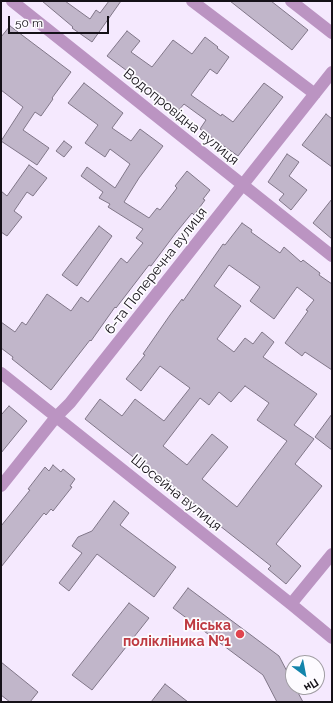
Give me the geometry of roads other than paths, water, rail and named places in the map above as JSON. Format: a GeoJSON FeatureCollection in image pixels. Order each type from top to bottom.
{"type":"FeatureCollection","features":[{"type":"Feature","properties":{"kind":"street","name":"Водопровідна вулиця"},"geometry":{"type":"LineString","coordinates":[[12,1],[332,256]]}},
{"type":"Feature","properties":{"kind":"street"},"geometry":{"type":"LineString","coordinates":[[192,1],[315,94]]}},
{"type":"Feature","properties":{"kind":"street"},"geometry":{"type":"LineString","coordinates":[[291,1],[332,33]]}},
{"type":"Feature","properties":{"kind":"street","name":"6-та Поперечна вулиця"},"geometry":{"type":"LineString","coordinates":[[1,486],[56,417],[70,402],[332,72]]}},
{"type":"Feature","properties":{"kind":"street","name":"Шосейна вулиця"},"geometry":{"type":"LineString","coordinates":[[1,373],[292,604],[332,638]]}},
{"type":"Feature","properties":{"kind":"street"},"geometry":{"type":"LineString","coordinates":[[292,604],[332,554]]}},
{"type":"Feature","properties":{"kind":"place","name":"Міська полікліника №1"},"geometry":{"type":"Point","coordinates":[240,634]}}]}
